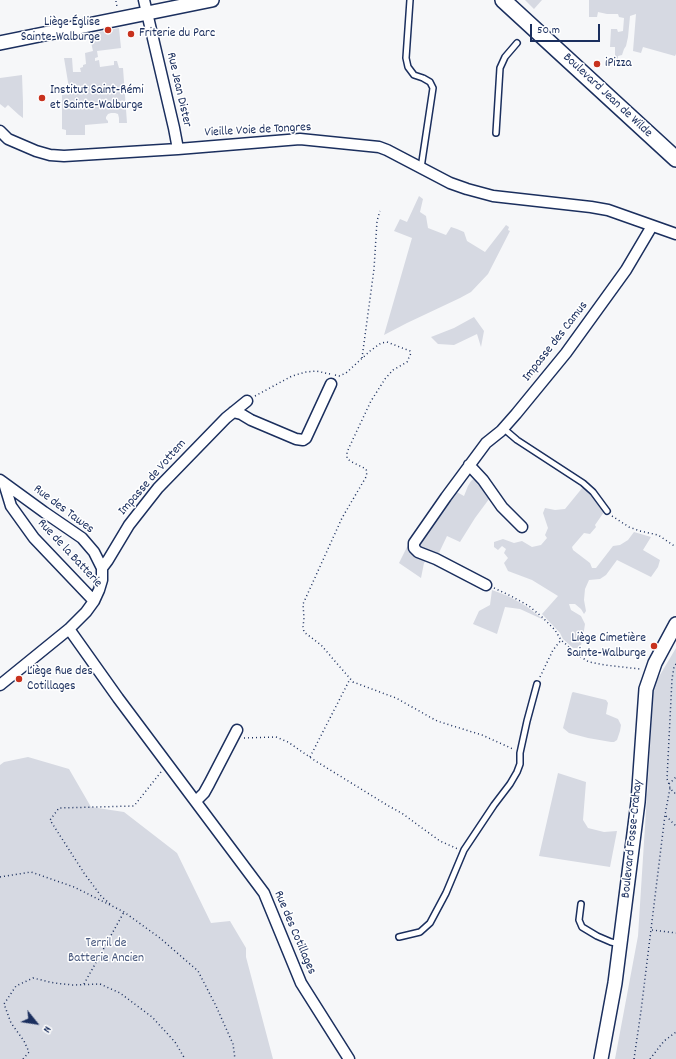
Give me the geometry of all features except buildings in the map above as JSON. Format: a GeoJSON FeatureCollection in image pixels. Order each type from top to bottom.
{"type":"FeatureCollection","features":[{"type":"Feature","properties":{"kind":"main road","name":"Boulevard Jean de Wilde"},"geometry":{"type":"LineString","coordinates":[[504,0],[676,159]]}},
{"type":"Feature","properties":{"kind":"street","name":"Rue Jean Dister"},"geometry":{"type":"LineString","coordinates":[[144,0],[178,149]]}},
{"type":"Feature","properties":{"kind":"street"},"geometry":{"type":"LineString","coordinates":[[0,43],[212,0]]}},
{"type":"Feature","properties":{"kind":"street","name":"Vieille Voie de Tongres"},"geometry":{"type":"LineString","coordinates":[[0,131],[8,139],[36,151],[50,155],[64,156],[178,149],[300,139],[379,147],[467,190],[494,196],[608,210],[676,234]]}},
{"type":"Feature","properties":{"kind":"street","name":"Impasse des Camus"},"geometry":{"type":"LineString","coordinates":[[486,585],[436,559],[418,552],[414,548],[414,543],[486,443],[504,428],[566,353],[626,270],[652,226]]}},
{"type":"Feature","properties":{"kind":"street"},"geometry":{"type":"LineString","coordinates":[[233,412],[303,440],[306,438],[331,384]]}},
{"type":"Feature","properties":{"kind":"street","name":"Impasse de Vottem"},"geometry":{"type":"LineString","coordinates":[[102,568],[129,525],[158,488],[216,428],[247,401]]}},
{"type":"Feature","properties":{"kind":"street"},"geometry":{"type":"LineString","coordinates":[[469,465],[483,480],[502,507],[522,527]]}},
{"type":"Feature","properties":{"kind":"street","name":"Rue des Tawes"},"geometry":{"type":"LineString","coordinates":[[2,481],[82,538],[94,552],[102,568]]}},
{"type":"Feature","properties":{"kind":"street","name":"Rue de la Batterie"},"geometry":{"type":"LineString","coordinates":[[2,481],[11,506],[34,538],[94,601]]}},
{"type":"Feature","properties":{"kind":"street"},"geometry":{"type":"LineString","coordinates":[[0,685],[69,629],[86,612],[100,590],[102,568]]}},
{"type":"Feature","properties":{"kind":"street","name":"Boulevard Fosse-Crahay"},"geometry":{"type":"LineString","coordinates":[[601,1059],[615,983],[638,802],[646,689],[655,663],[676,624]]}},
{"type":"Feature","properties":{"kind":"street","name":"Rue des Cotillages"},"geometry":{"type":"LineString","coordinates":[[69,629],[118,698],[264,893],[301,983],[349,1059]]}},
{"type":"Feature","properties":{"kind":"street"},"geometry":{"type":"LineString","coordinates":[[196,801],[204,793],[234,734]]}},
{"type":"Feature","properties":{"kind":"lane"},"geometry":{"type":"LineString","coordinates":[[410,0],[406,58],[408,67],[414,75],[430,82],[432,88],[421,168]]}},
{"type":"Feature","properties":{"kind":"lane"},"geometry":{"type":"LineString","coordinates":[[496,133],[500,68],[505,57],[517,43]]}},
{"type":"Feature","properties":{"kind":"lane"},"geometry":{"type":"LineString","coordinates":[[504,428],[517,440],[583,483],[593,492],[607,511]]}},
{"type":"Feature","properties":{"kind":"lane"},"geometry":{"type":"LineString","coordinates":[[399,937],[420,932],[430,923],[446,893],[464,850],[514,778],[520,764],[520,753],[526,721],[536,684]]}},
{"type":"Feature","properties":{"kind":"lane"},"geometry":{"type":"LineString","coordinates":[[581,904],[579,920],[582,927],[597,936],[620,944]]}},
{"type":"Feature","properties":{"kind":"path"},"geometry":{"type":"LineString","coordinates":[[116,1],[117,8]]}},
{"type":"Feature","properties":{"kind":"path"},"geometry":{"type":"LineString","coordinates":[[362,358],[374,269],[377,221],[380,211]]}},
{"type":"Feature","properties":{"kind":"path"},"geometry":{"type":"LineString","coordinates":[[247,401],[292,376],[306,372],[316,371],[339,376],[346,373],[370,351],[382,343],[387,342],[410,351],[411,353],[407,362],[393,370],[385,379],[372,401],[347,452],[347,458],[350,461],[366,469],[366,477],[342,518],[303,604],[304,632],[321,645],[354,682],[396,698],[437,721],[482,735],[520,753]]}},
{"type":"Feature","properties":{"kind":"path"},"geometry":{"type":"LineString","coordinates":[[607,511],[629,527],[658,535],[676,547]]}},
{"type":"Feature","properties":{"kind":"path"},"geometry":{"type":"LineString","coordinates":[[486,585],[497,588],[529,606],[542,616],[576,654],[589,662],[652,670]]}},
{"type":"Feature","properties":{"kind":"path"},"geometry":{"type":"LineString","coordinates":[[536,684],[553,650],[562,640]]}},
{"type":"Feature","properties":{"kind":"path"},"geometry":{"type":"LineString","coordinates":[[634,1059],[665,815],[670,788],[667,778],[672,679],[676,664]]}},
{"type":"Feature","properties":{"kind":"path"},"geometry":{"type":"LineString","coordinates":[[310,757],[350,678]]}},
{"type":"Feature","properties":{"kind":"path"},"geometry":{"type":"LineString","coordinates":[[234,734],[276,737],[288,742],[403,814],[440,841],[457,849],[464,850]]}},
{"type":"Feature","properties":{"kind":"path"},"geometry":{"type":"LineString","coordinates":[[111,905],[101,896],[84,873],[50,820],[59,808],[134,806],[167,764]]}},
{"type":"Feature","properties":{"kind":"path"},"geometry":{"type":"LineString","coordinates":[[669,784],[676,776]]}},
{"type":"Feature","properties":{"kind":"path"},"geometry":{"type":"LineString","coordinates":[[670,788],[674,793],[676,793]]}},
{"type":"Feature","properties":{"kind":"path"},"geometry":{"type":"LineString","coordinates":[[665,815],[676,826]]}},
{"type":"Feature","properties":{"kind":"path"},"geometry":{"type":"LineString","coordinates":[[0,877],[31,872],[74,887],[124,912],[160,938],[198,971],[233,1044],[235,1059]]}},
{"type":"Feature","properties":{"kind":"path"},"geometry":{"type":"LineString","coordinates":[[84,984],[124,912]]}},
{"type":"Feature","properties":{"kind":"path"},"geometry":{"type":"LineString","coordinates":[[651,930],[676,933]]}},
{"type":"Feature","properties":{"kind":"path"},"geometry":{"type":"LineString","coordinates":[[23,1059],[29,1052],[24,1041],[11,1023],[4,1004],[16,986],[33,978],[54,983],[73,985],[100,984],[120,993],[152,1017],[175,1042],[185,1059]]}},
{"type":"Feature","properties":{"kind":"path"},"geometry":{"type":"LineString","coordinates":[[650,1059],[664,1041],[676,1032]]}},
{"type":"Feature","properties":{"kind":"green space"},"geometry":{"type":"Polygon","coordinates":[[[525,0],[542,0],[534,9],[525,0]]]}},
{"type":"Feature","properties":{"kind":"green space"},"geometry":{"type":"Polygon","coordinates":[[[589,0],[676,0],[675,56],[643,47],[641,53],[633,51],[636,14],[630,16],[628,37],[622,55],[618,56],[618,59],[615,59],[615,47],[610,47],[611,29],[617,29],[618,32],[623,31],[624,18],[619,17],[618,14],[598,12],[597,17],[589,17],[589,0]]]}},
{"type":"Feature","properties":{"kind":"green space"},"geometry":{"type":"Polygon","coordinates":[[[119,28],[121,48],[97,51],[98,57],[95,58],[95,61],[99,60],[100,67],[114,65],[114,61],[117,61],[119,68],[123,68],[127,123],[119,123],[118,114],[111,113],[106,117],[108,123],[85,125],[85,135],[66,135],[66,130],[62,129],[62,95],[70,94],[64,58],[72,58],[73,72],[81,72],[80,68],[86,64],[85,53],[93,51],[89,34],[119,28]]]}},
{"type":"Feature","properties":{"kind":"green space"},"geometry":{"type":"Polygon","coordinates":[[[22,75],[23,118],[8,105],[5,108],[0,104],[0,78],[22,75]]]}},
{"type":"Feature","properties":{"kind":"green space"},"geometry":{"type":"Polygon","coordinates":[[[419,196],[423,199],[420,212],[426,216],[428,228],[446,235],[451,227],[457,229],[464,232],[467,241],[485,252],[506,225],[509,227],[508,230],[510,231],[488,274],[471,292],[384,335],[412,238],[394,231],[400,219],[407,222],[419,196]]]}},
{"type":"Feature","properties":{"kind":"green space"},"geometry":{"type":"Polygon","coordinates":[[[474,317],[484,331],[481,347],[477,334],[454,345],[438,344],[431,337],[454,328],[474,317]]]}},
{"type":"Feature","properties":{"kind":"green space"},"geometry":{"type":"Polygon","coordinates":[[[477,476],[492,495],[460,542],[447,536],[437,557],[423,552],[418,545],[453,490],[464,496],[471,481],[477,476]]]}},
{"type":"Feature","properties":{"kind":"green space"},"geometry":{"type":"Polygon","coordinates":[[[583,487],[590,493],[604,512],[595,525],[596,527],[590,534],[584,533],[572,547],[573,550],[590,563],[592,568],[596,568],[613,546],[620,545],[628,540],[634,532],[651,537],[643,550],[660,560],[658,567],[651,577],[617,560],[606,575],[600,579],[589,580],[585,589],[584,600],[586,611],[584,614],[575,604],[569,604],[571,610],[581,616],[585,624],[581,645],[577,648],[573,648],[563,639],[560,633],[542,614],[558,596],[532,580],[508,571],[504,563],[508,558],[504,553],[506,549],[502,546],[498,550],[494,547],[494,542],[503,539],[514,543],[522,541],[532,547],[541,545],[547,538],[545,535],[548,528],[543,513],[545,508],[555,510],[565,509],[583,487]]]}},
{"type":"Feature","properties":{"kind":"green space"},"geometry":{"type":"Polygon","coordinates":[[[413,538],[426,560],[421,578],[399,563],[413,538]]]}},
{"type":"Feature","properties":{"kind":"green space"},"geometry":{"type":"Polygon","coordinates":[[[492,590],[508,596],[526,606],[544,620],[520,609],[505,607],[497,634],[473,624],[479,611],[490,605],[492,590]]]}},
{"type":"Feature","properties":{"kind":"green space"},"geometry":{"type":"Polygon","coordinates":[[[676,648],[676,1059],[615,1059],[638,936],[654,685],[676,648]]]}},
{"type":"Feature","properties":{"kind":"green space"},"geometry":{"type":"Polygon","coordinates":[[[573,692],[606,700],[608,703],[606,714],[618,719],[621,725],[617,740],[611,742],[588,738],[569,733],[563,728],[573,692]]]}},
{"type":"Feature","properties":{"kind":"green space","name":"Terril de Batterie Ancien"},"geometry":{"type":"Polygon","coordinates":[[[28,757],[69,769],[91,807],[124,812],[177,853],[211,923],[230,921],[246,948],[246,957],[273,1059],[0,1059],[0,765],[4,762],[28,757]]]}},
{"type":"Feature","properties":{"kind":"green space"},"geometry":{"type":"Polygon","coordinates":[[[558,773],[586,782],[583,820],[588,828],[604,832],[617,831],[610,867],[539,856],[558,773]]]}},
{"type":"Feature","properties":{"kind":"place","name":"Liège Église Sainte-Walburge"},"geometry":{"type":"Point","coordinates":[108,30]}},
{"type":"Feature","properties":{"kind":"place","name":"Friterie du Parc"},"geometry":{"type":"Point","coordinates":[131,34]}},
{"type":"Feature","properties":{"kind":"place","name":"iPizza"},"geometry":{"type":"Point","coordinates":[597,64]}},
{"type":"Feature","properties":{"kind":"place","name":"Institut Saint-Rémi et Sainte-Walburge"},"geometry":{"type":"Point","coordinates":[42,98]}},
{"type":"Feature","properties":{"kind":"place","name":"Liège Cimetière Sainte-Walburge"},"geometry":{"type":"Point","coordinates":[654,646]}},
{"type":"Feature","properties":{"kind":"place","name":"Liège Rue des Cotillages"},"geometry":{"type":"Point","coordinates":[19,679]}}]}
